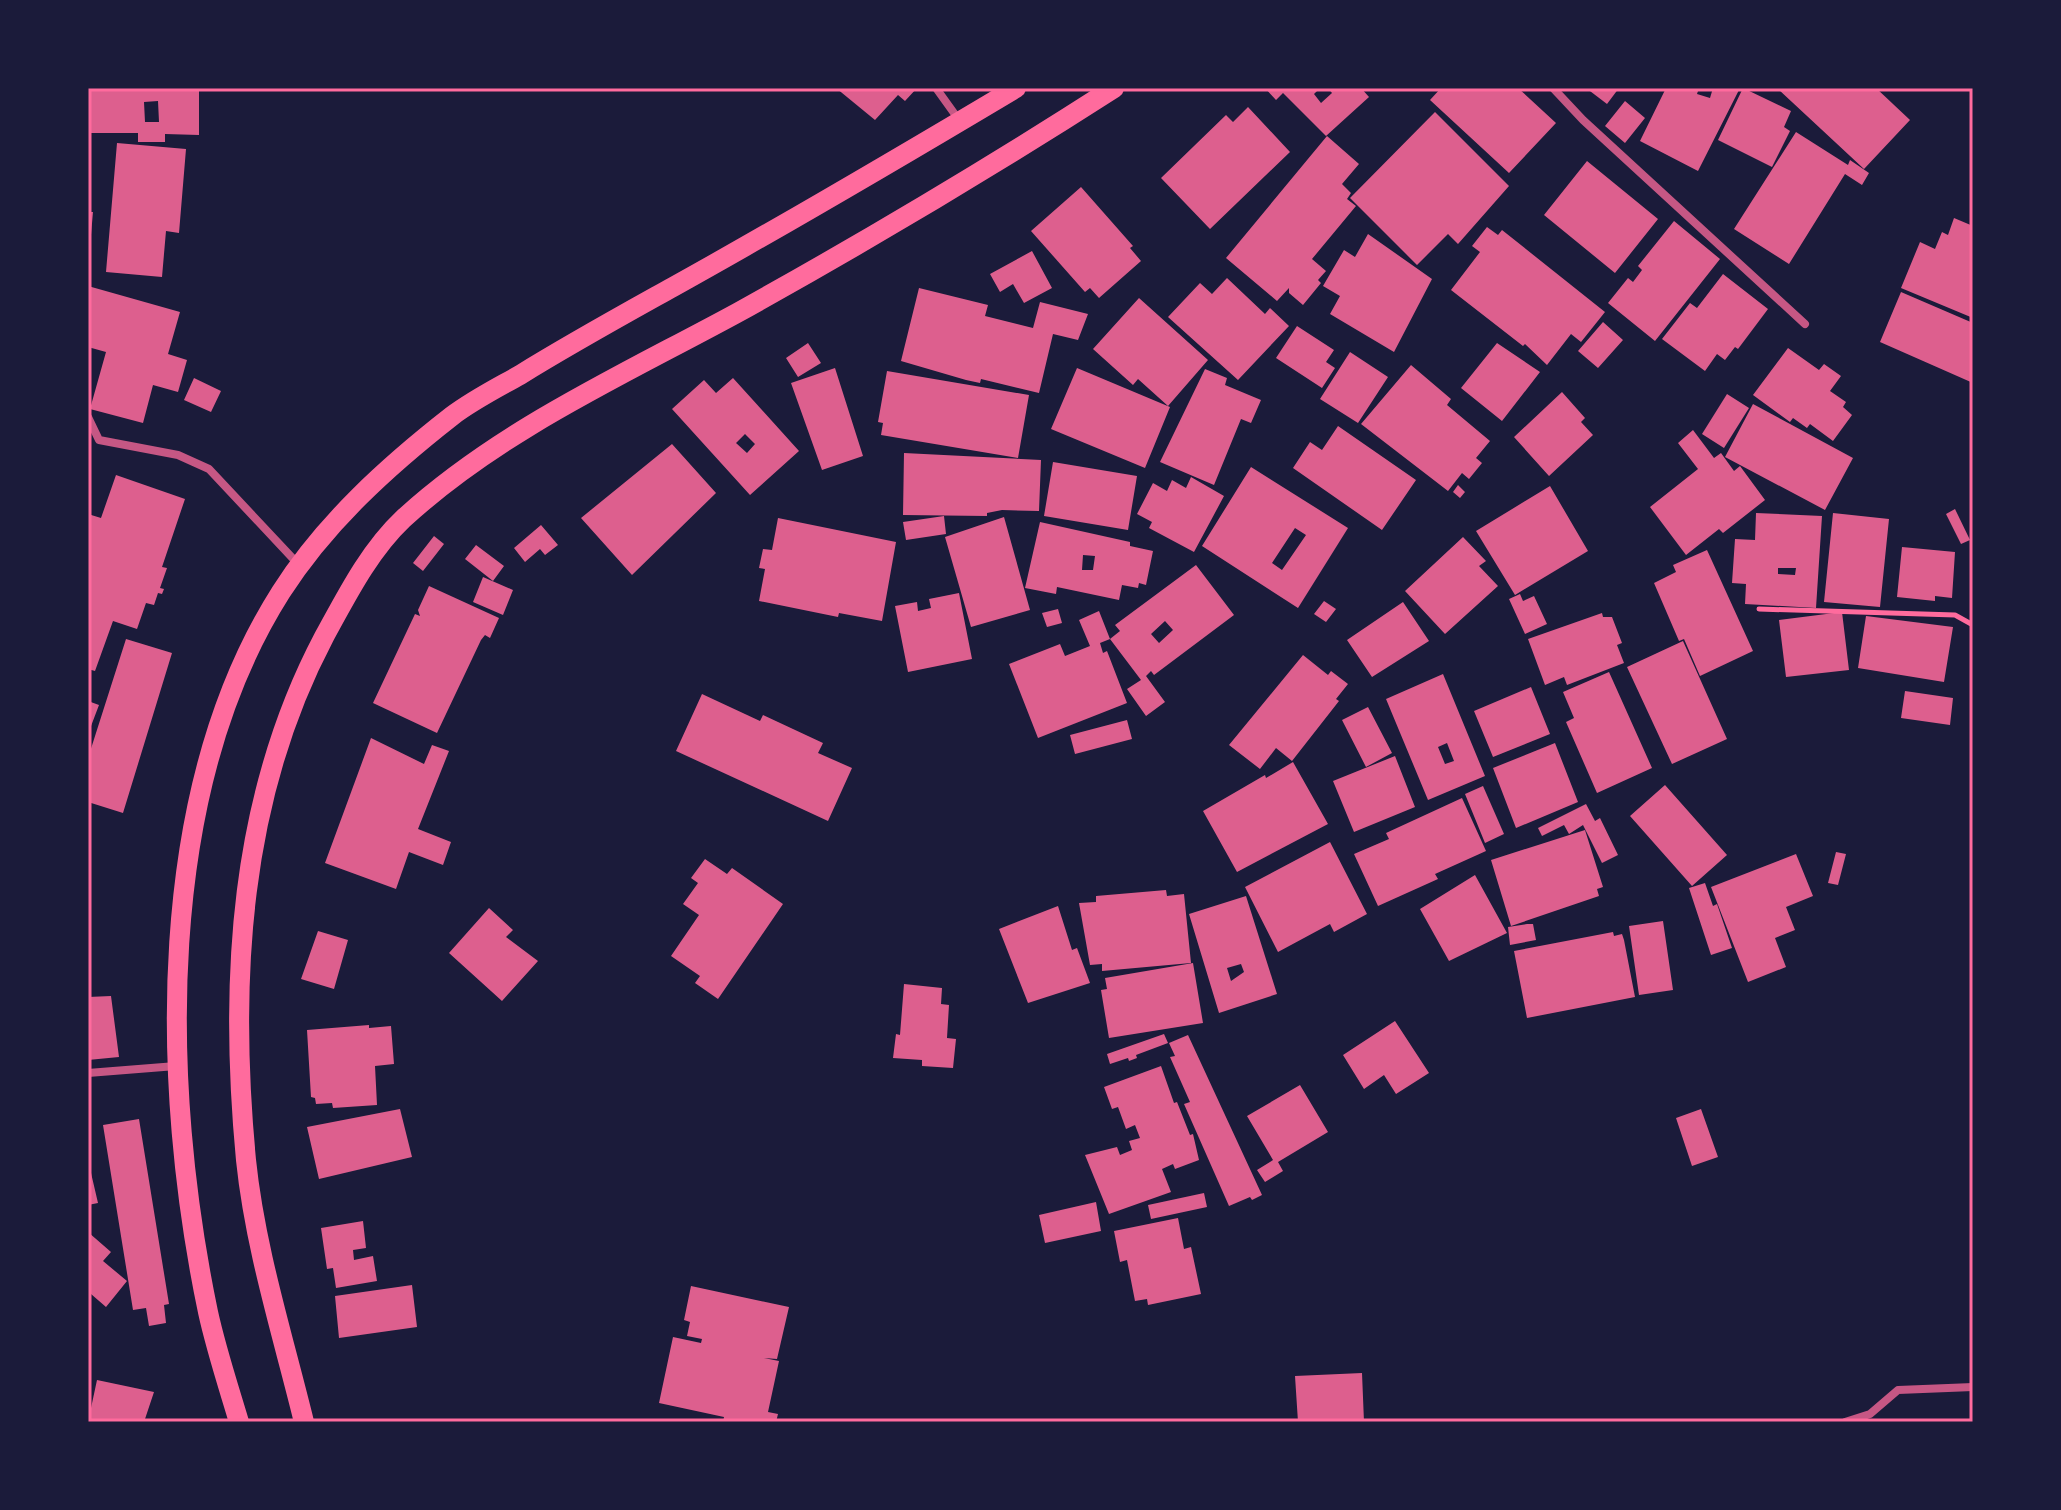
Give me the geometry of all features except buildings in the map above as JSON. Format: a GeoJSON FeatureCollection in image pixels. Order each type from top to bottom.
{"type":"FeatureCollection","features":[{"type":"Feature","properties":{"kind":"main road"},"geometry":{"type":"LineString","coordinates":[[239,1422],[208,1313],[185,1163],[177,1066],[179,929],[200,796],[232,683],[279,595],[299,566],[363,492],[456,413],[1016,88]]}},
{"type":"Feature","properties":{"kind":"main road"},"geometry":{"type":"LineString","coordinates":[[304,1422],[265,1265],[246,1163],[241,1051],[242,945],[252,838],[272,757],[297,689],[354,581],[400,522],[475,460],[806,275],[1114,88]]}},
{"type":"Feature","properties":{"kind":"street"},"geometry":{"type":"LineString","coordinates":[[936,88],[960,122]]}},
{"type":"Feature","properties":{"kind":"street"},"geometry":{"type":"LineString","coordinates":[[1553,88],[1583,120],[1805,324]]}},
{"type":"Feature","properties":{"kind":"street"},"geometry":{"type":"LineString","coordinates":[[88,417],[99,440]]}},
{"type":"Feature","properties":{"kind":"street"},"geometry":{"type":"LineString","coordinates":[[88,444],[99,440],[178,455],[209,469],[299,566]]}},
{"type":"Feature","properties":{"kind":"street"},"geometry":{"type":"LineString","coordinates":[[88,1073],[177,1066]]}},
{"type":"Feature","properties":{"kind":"street"},"geometry":{"type":"LineString","coordinates":[[1845,1422],[1871,1418],[1898,1390],[1973,1387]]}},
{"type":"Feature","properties":{"kind":"path"},"geometry":{"type":"LineString","coordinates":[[1759,609],[1955,615],[1973,625]]}}]}
